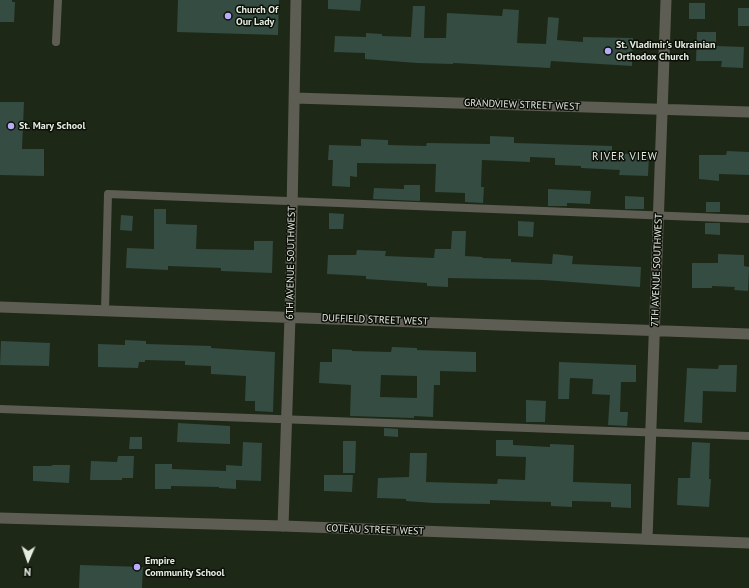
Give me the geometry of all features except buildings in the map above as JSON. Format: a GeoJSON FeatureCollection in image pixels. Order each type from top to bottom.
{"type":"FeatureCollection","features":[{"type":"Feature","properties":{"kind":"street","name":"6TH AVENUE SOUTHWEST"},"geometry":{"type":"LineString","coordinates":[[283,526],[290,317],[296,0]]}},
{"type":"Feature","properties":{"kind":"street","name":"7TH AVENUE SOUTHWEST"},"geometry":{"type":"LineString","coordinates":[[647,539],[666,0]]}},
{"type":"Feature","properties":{"kind":"street","name":"GRANDVIEW STREET WEST"},"geometry":{"type":"LineString","coordinates":[[294,98],[749,112]]}},
{"type":"Feature","properties":{"kind":"street","name":"DUFFIELD STREET WEST"},"geometry":{"type":"LineString","coordinates":[[0,307],[749,334]]}},
{"type":"Feature","properties":{"kind":"street","name":"COTEAU STREET WEST"},"geometry":{"type":"LineString","coordinates":[[0,518],[283,526],[749,543]]}},
{"type":"Feature","properties":{"kind":"lane"},"geometry":{"type":"LineString","coordinates":[[56,42],[58,0]]}},
{"type":"Feature","properties":{"kind":"lane"},"geometry":{"type":"LineString","coordinates":[[105,310],[108,194],[749,219]]}},
{"type":"Feature","properties":{"kind":"lane"},"geometry":{"type":"LineString","coordinates":[[0,409],[749,436]]}},
{"type":"Feature","properties":{"kind":"place","name":"Church Of Our Lady"},"geometry":{"type":"Point","coordinates":[228,16]}},
{"type":"Feature","properties":{"kind":"place","name":"St. Vladimir's Ukrainian Orthodox Church"},"geometry":{"type":"Point","coordinates":[608,51]}},
{"type":"Feature","properties":{"kind":"place","name":"St. Mary School"},"geometry":{"type":"Point","coordinates":[11,126]}},
{"type":"Feature","properties":{"kind":"place","name":"Empire Community School"},"geometry":{"type":"Point","coordinates":[137,567]}},
{"type":"Feature","properties":{"kind":"district","name":"RIVER VIEW"},"geometry":{"type":"Point","coordinates":[625,157]}}]}
